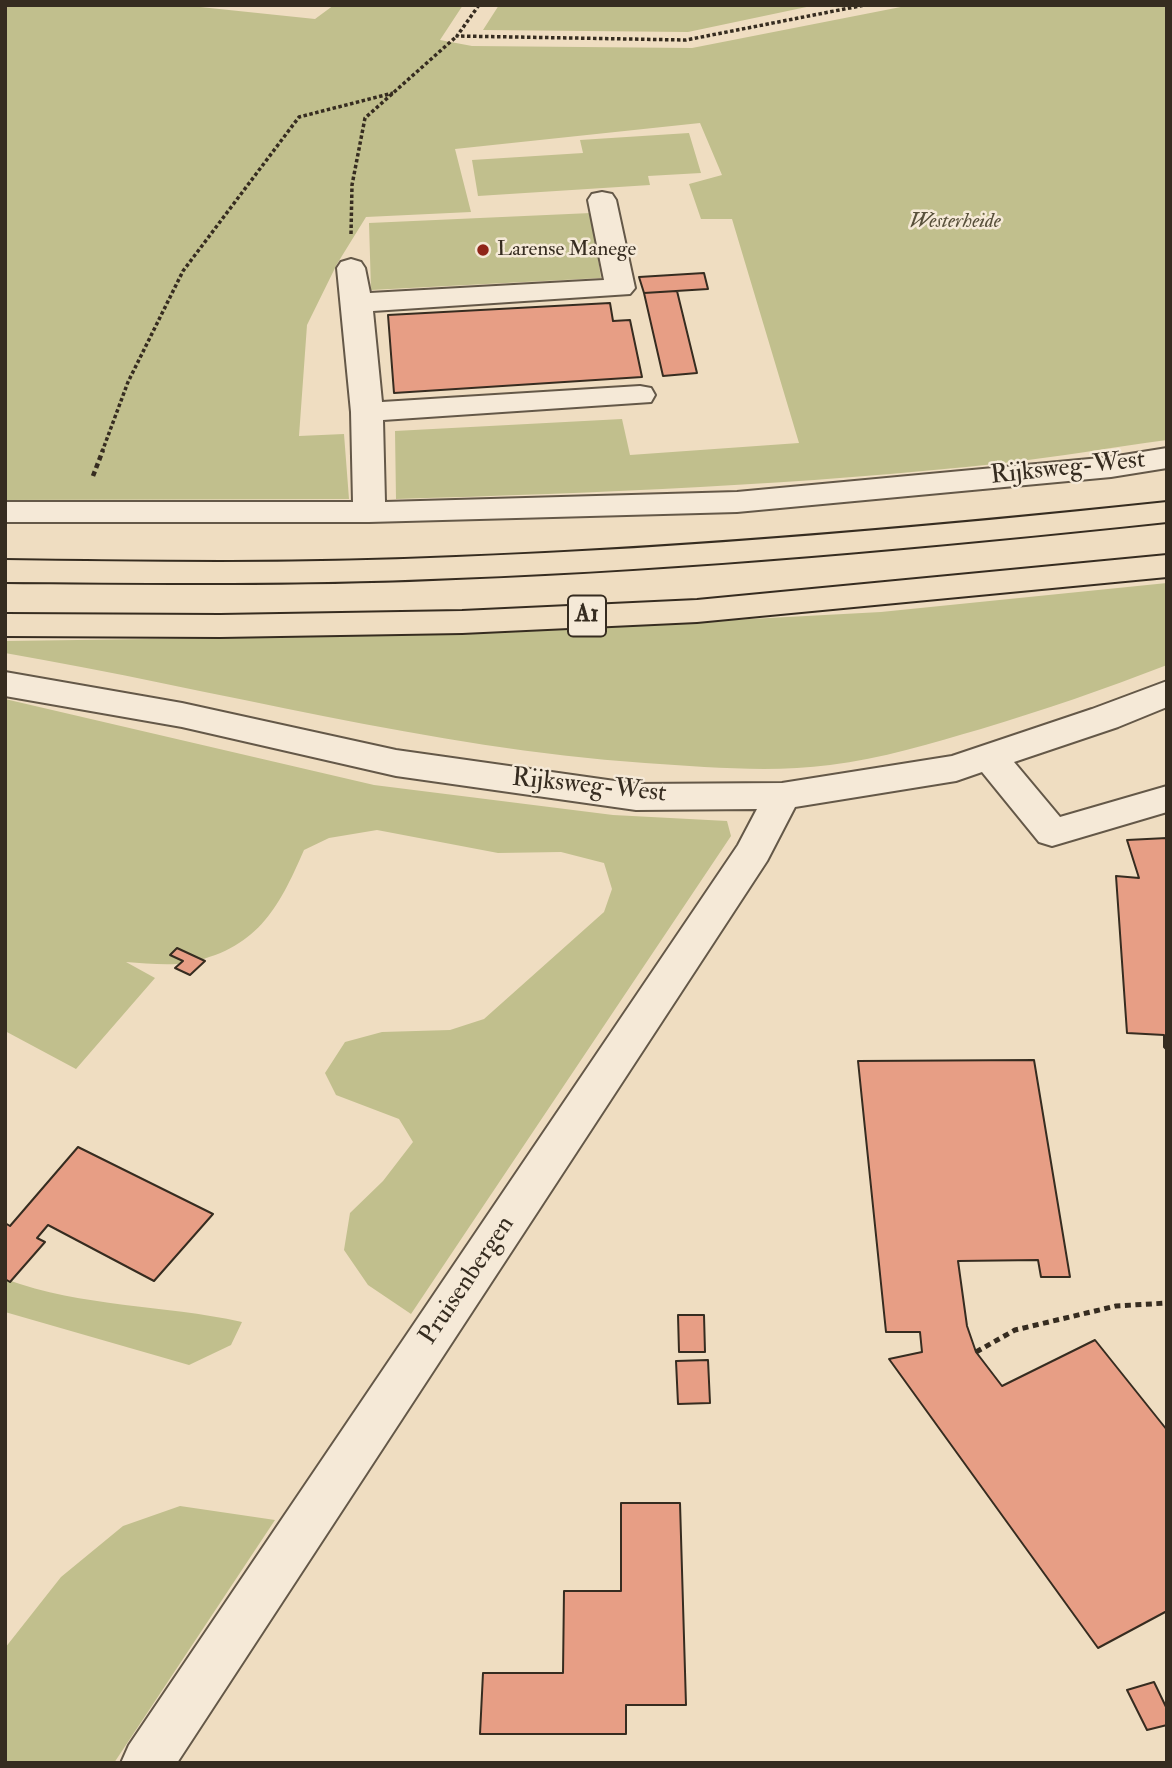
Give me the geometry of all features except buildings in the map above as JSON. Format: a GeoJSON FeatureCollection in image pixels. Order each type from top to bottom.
{"type":"FeatureCollection","features":[{"type":"Feature","properties":{"kind":"highway","name":"A1"},"geometry":{"type":"LineString","coordinates":[[5,571],[225,573],[454,568],[681,556],[867,542],[1167,512]]}},
{"type":"Feature","properties":{"kind":"highway","name":"A1"},"geometry":{"type":"LineString","coordinates":[[5,625],[220,626],[448,622],[669,612],[1167,566]]}},
{"type":"Feature","properties":{"kind":"street"},"geometry":{"type":"LineString","coordinates":[[357,303],[620,288],[602,200]]}},
{"type":"Feature","properties":{"kind":"street"},"geometry":{"type":"LineString","coordinates":[[351,268],[367,412],[369,512]]}},
{"type":"Feature","properties":{"kind":"street"},"geometry":{"type":"LineString","coordinates":[[367,412],[640,395]]}},
{"type":"Feature","properties":{"kind":"street","name":"Rijksweg-West"},"geometry":{"type":"LineString","coordinates":[[5,512],[369,512],[737,502],[1111,467],[1167,458]]}},
{"type":"Feature","properties":{"kind":"street","name":"Rijksweg-West"},"geometry":{"type":"LineString","coordinates":[[5,684],[182,715],[396,763],[636,797],[782,796],[956,768],[1105,718],[1167,692]]}},
{"type":"Feature","properties":{"kind":"street"},"geometry":{"type":"LineString","coordinates":[[990,757],[1052,833],[1167,799]]}},
{"type":"Feature","properties":{"kind":"street","name":"Pruisenbergen"},"geometry":{"type":"LineString","coordinates":[[147,1763],[754,851],[782,796]]}},
{"type":"Feature","properties":{"kind":"path"},"geometry":{"type":"LineString","coordinates":[[351,268],[352,185],[365,118],[457,36],[479,5]]}},
{"type":"Feature","properties":{"kind":"path"},"geometry":{"type":"LineString","coordinates":[[457,36],[686,40],[865,5]]}},
{"type":"Feature","properties":{"kind":"path"},"geometry":{"type":"LineString","coordinates":[[80,512],[128,382],[183,271],[256,171],[299,117],[393,93]]}},
{"type":"Feature","properties":{"kind":"path"},"geometry":{"type":"LineString","coordinates":[[976,1352],[1015,1330],[1116,1306],[1167,1303]]}},
{"type":"Feature","properties":{"kind":"green space","name":"Westerheide"},"geometry":{"type":"Polygon","coordinates":[[[5,5],[181,5],[315,19],[334,5],[463,5],[440,40],[472,46],[692,48],[911,5],[1167,5],[1167,440],[1004,463],[852,477],[624,491],[396,499],[395,431],[622,419],[630,455],[799,443],[732,219],[701,219],[689,184],[722,175],[700,123],[455,149],[471,212],[366,217],[337,264],[307,325],[299,436],[344,434],[349,499],[5,500],[5,5]]]}},
{"type":"Feature","properties":{"kind":"green space"},"geometry":{"type":"Polygon","coordinates":[[[499,5],[816,5],[688,32],[483,30],[499,5]]]}},
{"type":"Feature","properties":{"kind":"green space","name":"Larense Manege"},"geometry":{"type":"Polygon","coordinates":[[[689,133],[701,173],[648,176],[650,185],[478,196],[472,160],[583,153],[580,140],[689,133]]]}},
{"type":"Feature","properties":{"kind":"green space","name":"Larense Manege"},"geometry":{"type":"Polygon","coordinates":[[[591,213],[601,278],[371,290],[369,223],[591,213]]]}},
{"type":"Feature","properties":{"kind":"green space"},"geometry":{"type":"Polygon","coordinates":[[[1167,583],[1167,665],[1051,707],[944,740],[868,759],[784,769],[645,763],[484,745],[5,653],[5,641],[223,638],[675,623],[881,612],[1167,583]]]}},
{"type":"Feature","properties":{"kind":"green space"},"geometry":{"type":"Polygon","coordinates":[[[5,699],[374,785],[613,815],[727,821],[731,836],[411,1314],[368,1285],[344,1250],[350,1213],[383,1181],[413,1142],[399,1119],[336,1095],[325,1073],[345,1042],[382,1032],[450,1030],[484,1019],[604,912],[612,889],[604,863],[561,852],[498,853],[377,830],[329,838],[304,850],[274,909],[262,924],[230,948],[186,963],[126,962],[155,978],[76,1069],[5,1031],[5,699]]]}},
{"type":"Feature","properties":{"kind":"green space"},"geometry":{"type":"Polygon","coordinates":[[[5,1279],[94,1301],[242,1322],[231,1345],[189,1365],[5,1312],[5,1279]]]}},
{"type":"Feature","properties":{"kind":"green space"},"geometry":{"type":"Polygon","coordinates":[[[180,1506],[275,1520],[114,1763],[5,1763],[5,1648],[61,1577],[123,1526],[180,1506]]]}},
{"type":"Feature","properties":{"kind":"place","name":"Larense Manege"},"geometry":{"type":"Point","coordinates":[483,250]}}]}
